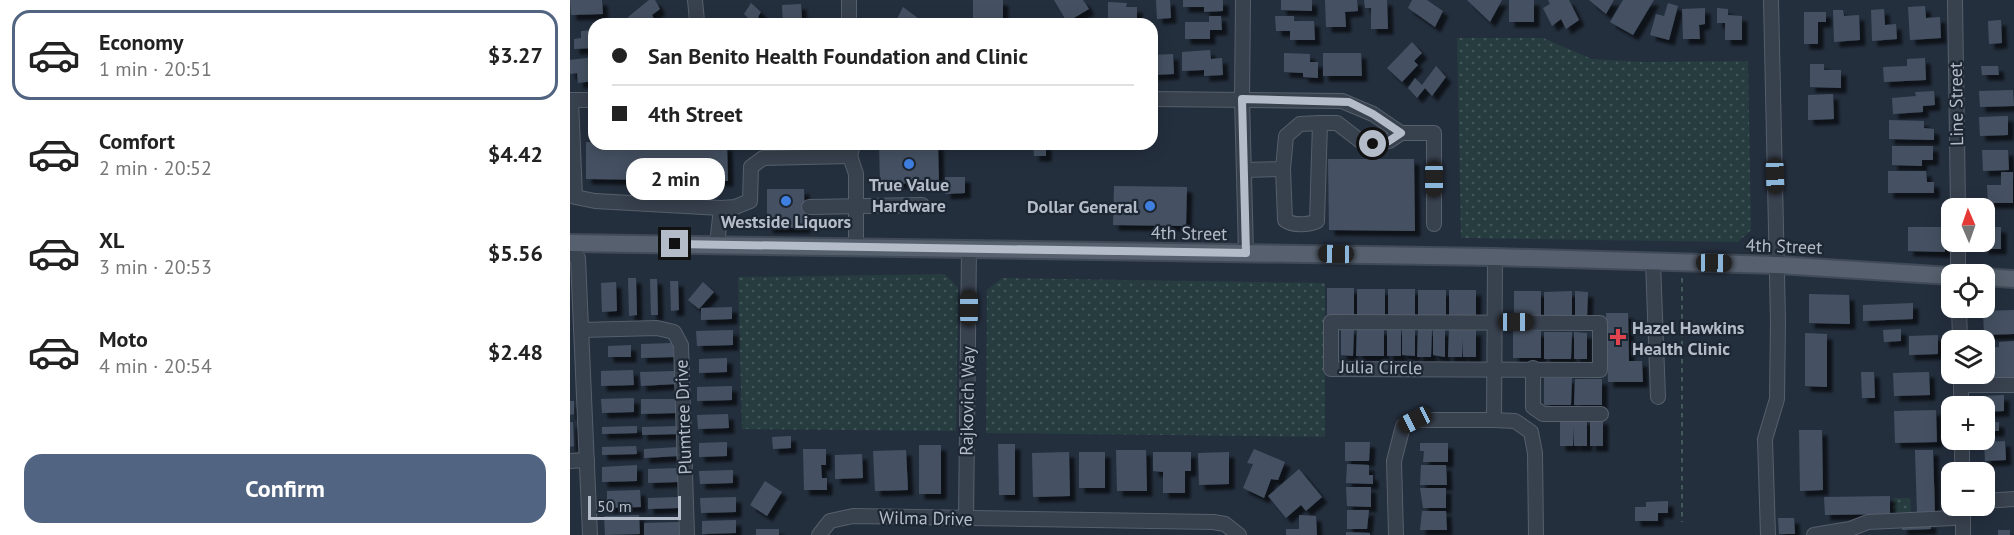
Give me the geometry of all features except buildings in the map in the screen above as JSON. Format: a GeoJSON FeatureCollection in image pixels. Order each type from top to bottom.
{"type":"FeatureCollection","features":[{"type":"Feature","properties":{"kind":"main road","name":"4th Street"},"geometry":{"type":"LineString","coordinates":[[570,243],[1495,257],[1777,264],[1941,275]]}},
{"type":"Feature","properties":{"kind":"main road"},"geometry":{"type":"LineString","coordinates":[[1995,278],[2014,279]]}},
{"type":"Feature","properties":{"kind":"street"},"geometry":{"type":"LineString","coordinates":[[695,0],[697,18]]}},
{"type":"Feature","properties":{"kind":"street"},"geometry":{"type":"LineString","coordinates":[[849,0],[849,18]]}},
{"type":"Feature","properties":{"kind":"street"},"geometry":{"type":"LineString","coordinates":[[1243,0],[1242,99],[1246,253]]}},
{"type":"Feature","properties":{"kind":"street"},"geometry":{"type":"LineString","coordinates":[[1768,535],[1765,439],[1777,399],[1777,264],[1771,0]]}},
{"type":"Feature","properties":{"kind":"street","name":"Line Street"},"geometry":{"type":"LineString","coordinates":[[1955,0],[1958,198]]}},
{"type":"Feature","properties":{"kind":"street"},"geometry":{"type":"LineString","coordinates":[[1158,99],[1342,101],[1373,114],[1401,133]]}},
{"type":"Feature","properties":{"kind":"street"},"geometry":{"type":"LineString","coordinates":[[588,100],[571,100],[574,197],[595,201],[735,207],[750,201],[751,167],[763,158],[851,150],[856,174],[856,246]]}},
{"type":"Feature","properties":{"kind":"street"},"geometry":{"type":"LineString","coordinates":[[1320,123],[1319,216],[1317,221],[1289,224],[1285,220],[1283,169],[1286,136],[1300,124],[1320,123],[1337,123],[1356,138],[1373,144],[1389,141],[1401,133],[1434,133],[1434,224]]}},
{"type":"Feature","properties":{"kind":"street"},"geometry":{"type":"LineString","coordinates":[[1244,170],[1283,169]]}},
{"type":"Feature","properties":{"kind":"street"},"geometry":{"type":"LineString","coordinates":[[809,207],[922,206]]}},
{"type":"Feature","properties":{"kind":"street"},"geometry":{"type":"LineString","coordinates":[[717,245],[721,208]]}},
{"type":"Feature","properties":{"kind":"street","name":"Rajkovich Way"},"geometry":{"type":"LineString","coordinates":[[966,519],[969,248]]}},
{"type":"Feature","properties":{"kind":"street"},"geometry":{"type":"LineString","coordinates":[[570,252],[578,258],[590,535]]}},
{"type":"Feature","properties":{"kind":"street"},"geometry":{"type":"LineString","coordinates":[[1494,420],[1495,257]]}},
{"type":"Feature","properties":{"kind":"street"},"geometry":{"type":"LineString","coordinates":[[1653,262],[1658,397]]}},
{"type":"Feature","properties":{"kind":"street","name":"Julia Circle"},"geometry":{"type":"LineString","coordinates":[[1495,322],[1331,322],[1331,369],[1495,368]]}},
{"type":"Feature","properties":{"kind":"street"},"geometry":{"type":"LineString","coordinates":[[1495,322],[1600,323],[1600,369],[1495,368]]}},
{"type":"Feature","properties":{"kind":"street","name":"Plumtree Drive"},"geometry":{"type":"LineString","coordinates":[[581,330],[657,328],[667,329],[677,336],[681,345],[687,535]]}},
{"type":"Feature","properties":{"kind":"street"},"geometry":{"type":"LineString","coordinates":[[1533,368],[1533,407],[1543,414],[1601,414]]}},
{"type":"Feature","properties":{"kind":"street"},"geometry":{"type":"LineString","coordinates":[[1995,383],[2014,385]]}},
{"type":"Feature","properties":{"kind":"street"},"geometry":{"type":"LineString","coordinates":[[1396,535],[1394,461],[1403,426],[1415,420],[1515,421],[1531,432],[1535,453],[1536,535]]}},
{"type":"Feature","properties":{"kind":"street"},"geometry":{"type":"LineString","coordinates":[[570,461],[587,460]]}},
{"type":"Feature","properties":{"kind":"street"},"geometry":{"type":"LineString","coordinates":[[1995,500],[2014,499]]}},
{"type":"Feature","properties":{"kind":"street","name":"Wilma Drive"},"geometry":{"type":"LineString","coordinates":[[823,529],[838,518],[853,516],[1213,522],[1225,524],[1238,535]]}},
{"type":"Feature","properties":{"kind":"street"},"geometry":{"type":"LineString","coordinates":[[1814,535],[1850,530],[1868,522],[1953,518],[1955,516]]}},
{"type":"Feature","properties":{"kind":"street"},"geometry":{"type":"LineString","coordinates":[[1963,535],[1965,516]]}},
{"type":"Feature","properties":{"kind":"path"},"geometry":{"type":"LineString","coordinates":[[1682,263],[1682,522]]}},
{"type":"Feature","properties":{"kind":"green space"},"geometry":{"type":"Polygon","coordinates":[[[1457,38],[1543,38],[1592,59],[1643,62],[1748,61],[1751,230],[1738,242],[1461,238],[1457,38]]]}},
{"type":"Feature","properties":{"kind":"green space"},"geometry":{"type":"Polygon","coordinates":[[[945,274],[958,288],[956,431],[742,429],[738,277],[945,274]]]}},
{"type":"Feature","properties":{"kind":"green space"},"geometry":{"type":"Polygon","coordinates":[[[1002,278],[1325,283],[1325,437],[986,433],[987,290],[1002,278]]]}},
{"type":"Feature","properties":{"kind":"green space"},"geometry":{"type":"Polygon","coordinates":[[[1893,498],[1910,498],[1911,512],[1893,512],[1893,498]]]}},
{"type":"Feature","properties":{"kind":"place","name":"True Value Hardware"},"geometry":{"type":"Point","coordinates":[909,164]}},
{"type":"Feature","properties":{"kind":"place","name":"Westside Liquors"},"geometry":{"type":"Point","coordinates":[786,201]}},
{"type":"Feature","properties":{"kind":"place","name":"Dollar General"},"geometry":{"type":"Point","coordinates":[1150,206]}},
{"type":"Feature","properties":{"kind":"place","name":"Hazel Hawkins Health Clinic"},"geometry":{"type":"Point","coordinates":[1618,337]}},
{"type":"Feature","properties":{"kind":"route"},"geometry":{"type":"LineString","coordinates":[[675,244],[1246,253],[1242,99],[1349,102],[1373,114],[1401,133],[1389,141],[1373,144]]}}]}
